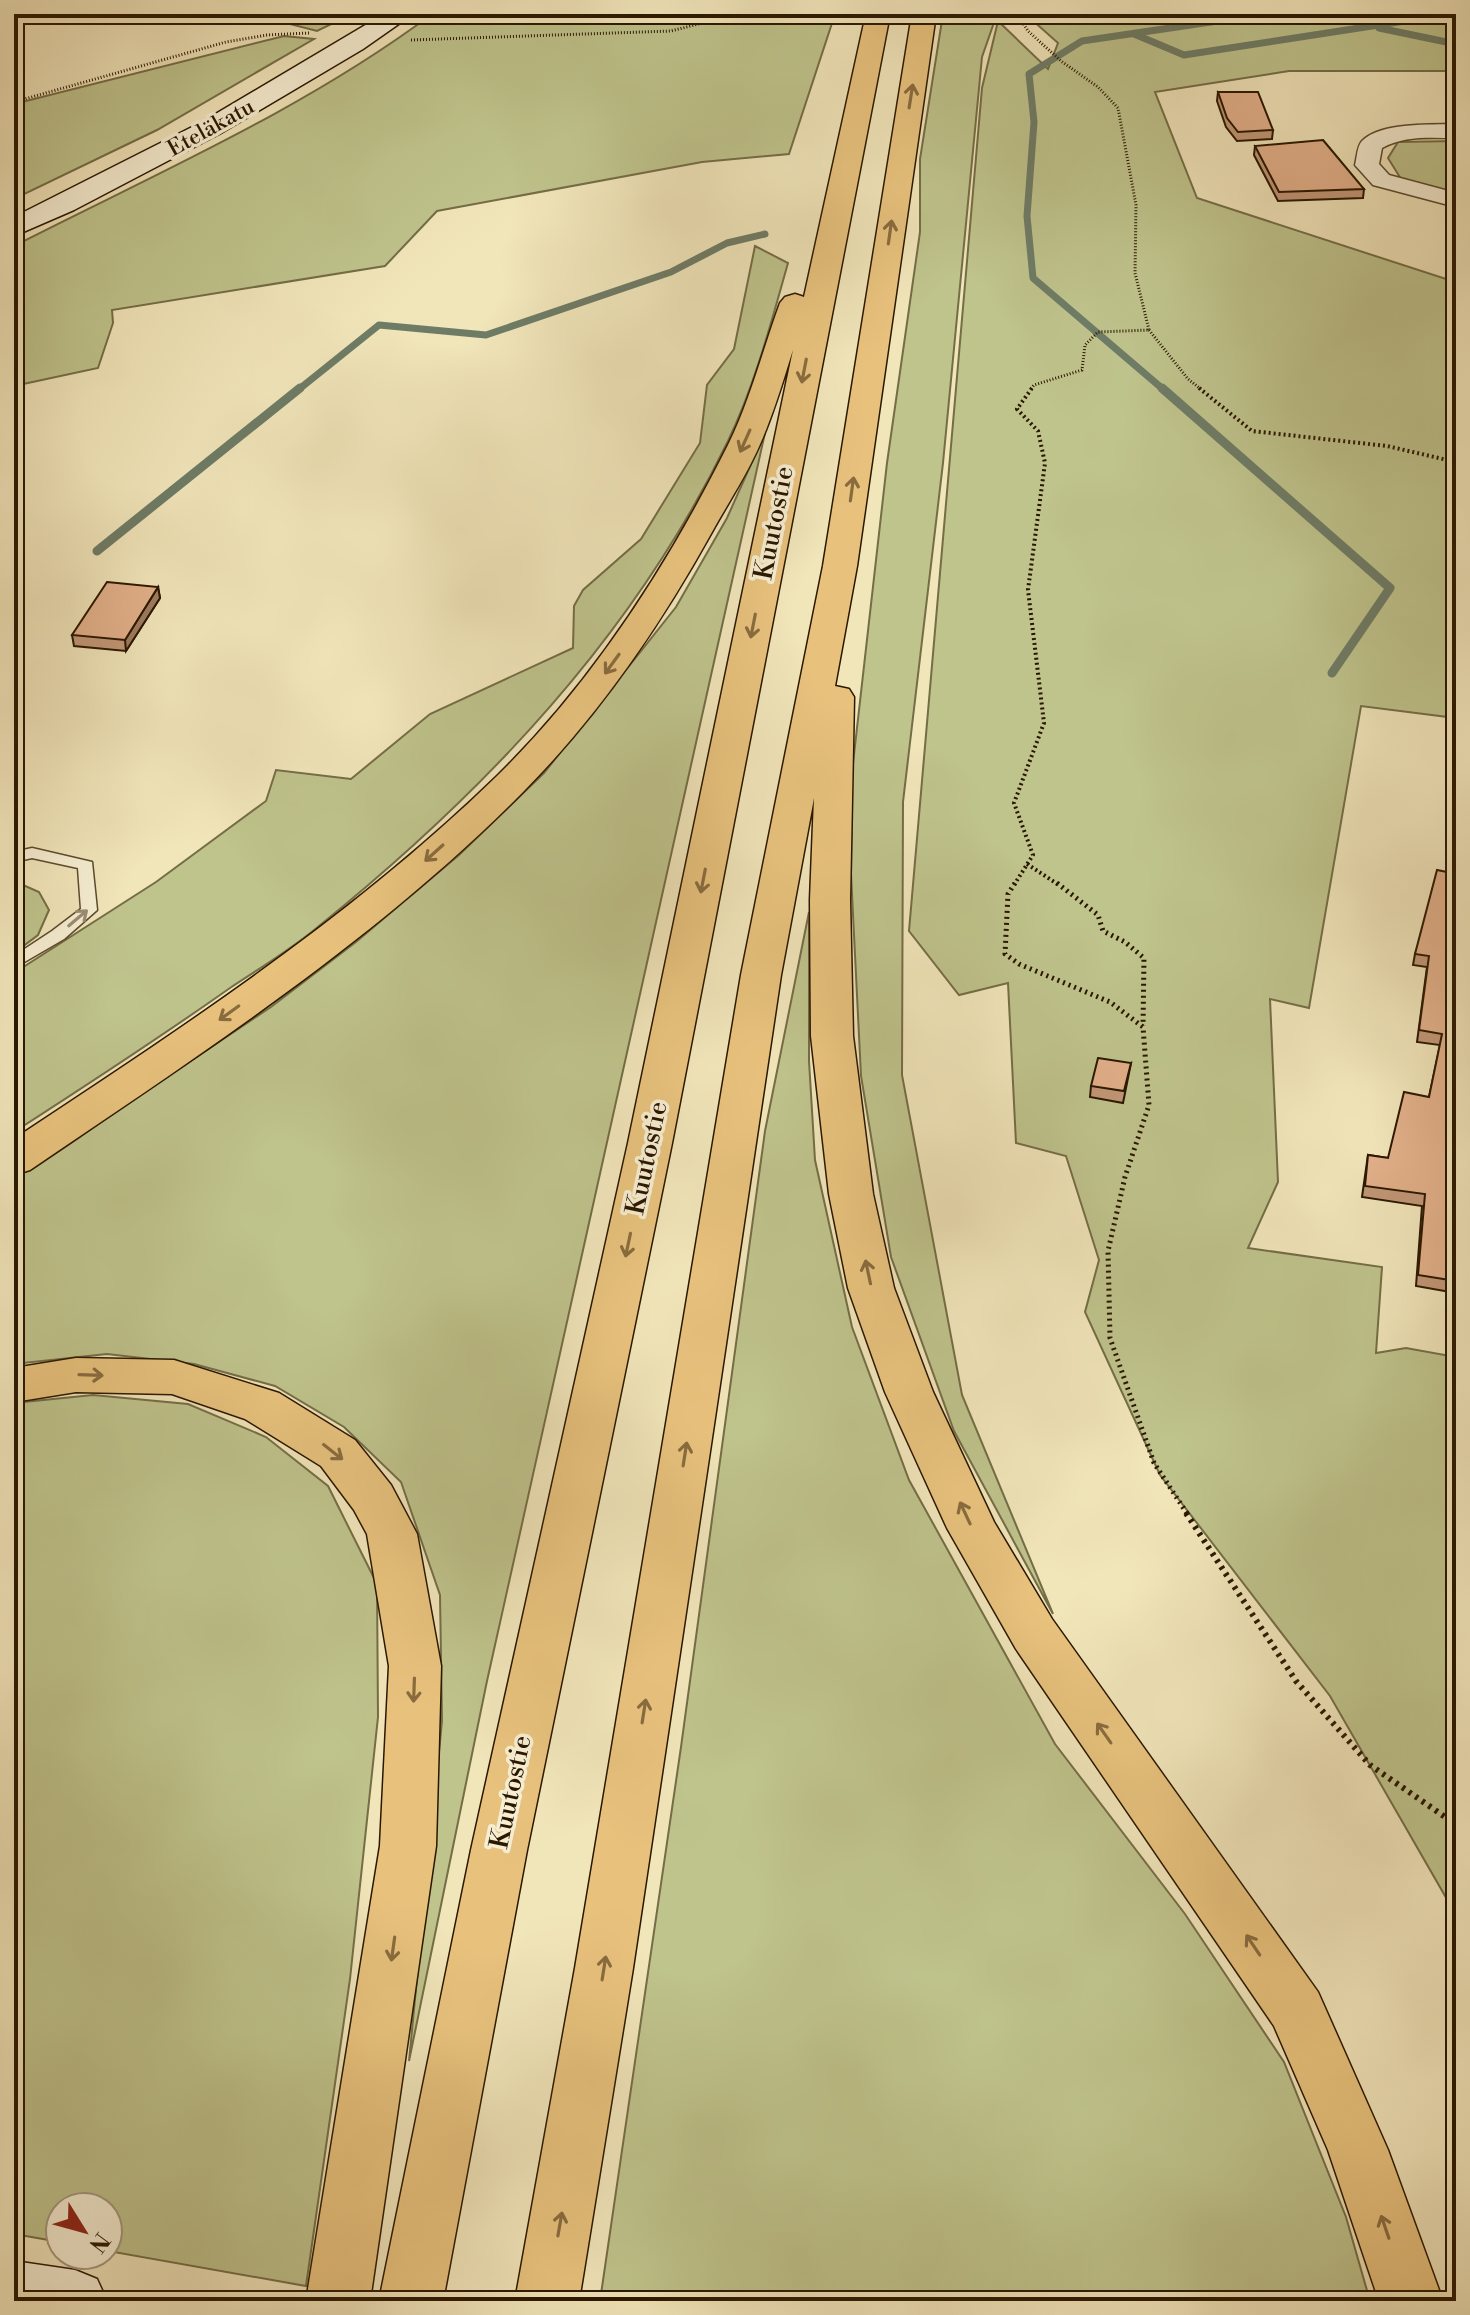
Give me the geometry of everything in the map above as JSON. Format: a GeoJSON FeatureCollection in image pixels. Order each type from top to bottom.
{"type":"FeatureCollection","features":[{"type":"Feature","properties":{"kind":"highway","name":"Kuutostie"},"geometry":{"type":"LineString","coordinates":[[411,2301],[499,1850],[650,1143],[878,14]]}},
{"type":"Feature","properties":{"kind":"highway"},"geometry":{"type":"LineString","coordinates":[[547,2301],[604,1968],[761,975],[840,566],[924,14]]}},
{"type":"Feature","properties":{"kind":"highway"},"geometry":{"type":"LineString","coordinates":[[14,1160],[179,1049],[316,951],[426,860],[511,783],[588,696],[653,608],[745,443],[847,157]]}},
{"type":"Feature","properties":{"kind":"highway"},"geometry":{"type":"LineString","coordinates":[[840,566],[830,900],[832,1036],[851,1194],[871,1288],[916,1405],[972,1528],[1019,1607],[1297,2010],[1358,2150],[1411,2301]]}},
{"type":"Feature","properties":{"kind":"highway"},"geometry":{"type":"LineString","coordinates":[[14,1385],[76,1375],[174,1377],[262,1406],[338,1453],[373,1498],[392,1534],[415,1666],[408,1846],[338,2301]]}},
{"type":"Feature","properties":{"kind":"main road","name":"Eteläkatu"},"geometry":{"type":"LineString","coordinates":[[14,228],[143,165],[402,27]]}},
{"type":"Feature","properties":{"kind":"main road"},"geometry":{"type":"LineString","coordinates":[[14,2291],[75,2301]]}},
{"type":"Feature","properties":{"kind":"street"},"geometry":{"type":"LineString","coordinates":[[1456,131],[1405,132],[1382,138],[1371,145],[1367,165],[1381,180],[1456,200]]}},
{"type":"Feature","properties":{"kind":"lane"},"geometry":{"type":"LineString","coordinates":[[14,857],[32,853],[86,865],[89,910],[58,935],[14,963]]}},
{"type":"Feature","properties":{"kind":"path"},"geometry":{"type":"LineString","coordinates":[[402,27],[449,41],[612,31],[671,31],[738,14]]}},
{"type":"Feature","properties":{"kind":"path"},"geometry":{"type":"LineString","coordinates":[[1017,14],[1028,31],[1061,61],[1098,87],[1118,108],[1136,205],[1135,273],[1149,330],[1188,379],[1252,431],[1387,446],[1456,462]]}},
{"type":"Feature","properties":{"kind":"path"},"geometry":{"type":"LineString","coordinates":[[14,102],[52,88],[232,39],[279,32],[309,33]]}},
{"type":"Feature","properties":{"kind":"path"},"geometry":{"type":"LineString","coordinates":[[1143,1027],[1110,1002],[1019,964],[1005,954],[1008,894],[1033,855],[1014,803],[1044,723],[1028,590],[1045,463],[1038,431],[1017,409],[1034,385],[1082,370],[1085,345],[1098,332],[1149,330]]}},
{"type":"Feature","properties":{"kind":"path"},"geometry":{"type":"LineString","coordinates":[[1027,864],[1098,915],[1103,931],[1125,942],[1144,958],[1143,1027],[1149,1105],[1125,1177],[1108,1251],[1110,1338],[1154,1463],[1296,1681],[1370,1765],[1448,1819],[1456,1829]]}},
{"type":"Feature","properties":{"kind":"green space"},"geometry":{"type":"Polygon","coordinates":[[[251,14],[352,14],[317,31],[251,14]]]}},
{"type":"Feature","properties":{"kind":"green space"},"geometry":{"type":"Polygon","coordinates":[[[432,14],[835,14],[789,154],[702,162],[437,211],[385,266],[112,310],[113,323],[98,368],[14,386],[14,246],[281,110],[333,80],[432,14]]]}},
{"type":"Feature","properties":{"kind":"green space"},"geometry":{"type":"Polygon","coordinates":[[[943,14],[997,14],[982,57],[943,463],[903,802],[902,1075],[962,1395],[1053,1614],[954,1431],[891,1257],[861,1076],[851,874],[852,772],[887,463],[920,232],[920,159],[943,14]]]}},
{"type":"Feature","properties":{"kind":"green space"},"geometry":{"type":"Polygon","coordinates":[[[1032,14],[1456,14],[1456,71],[1289,71],[1155,92],[1197,198],[1446,279],[1456,277],[1456,718],[1361,706],[1309,1008],[1270,999],[1278,1182],[1248,1248],[1382,1267],[1376,1353],[1406,1348],[1456,1357],[1456,1915],[1330,1696],[1160,1475],[1085,1312],[1099,1260],[1066,1156],[1016,1143],[1008,983],[959,995],[909,931],[982,88],[998,21],[1048,69],[1058,43],[1031,19],[1032,14]]]}},
{"type":"Feature","properties":{"kind":"green space"},"geometry":{"type":"Polygon","coordinates":[[[284,36],[314,39],[157,130],[14,199],[14,104],[284,36]]]}},
{"type":"Feature","properties":{"kind":"green space"},"geometry":{"type":"Polygon","coordinates":[[[1456,141],[1456,193],[1401,179],[1388,158],[1398,142],[1456,141]]]}},
{"type":"Feature","properties":{"kind":"green space"},"geometry":{"type":"Polygon","coordinates":[[[755,246],[788,263],[762,354],[738,420],[690,512],[648,580],[551,706],[440,821],[309,934],[14,1132],[14,973],[156,882],[266,801],[276,770],[351,779],[430,714],[573,648],[574,606],[583,590],[641,539],[700,443],[707,385],[734,349],[755,246]]]}},
{"type":"Feature","properties":{"kind":"green space"},"geometry":{"type":"Polygon","coordinates":[[[765,433],[487,1681],[409,2061],[442,1721],[440,1595],[401,1482],[344,1427],[275,1386],[194,1364],[107,1354],[14,1364],[14,1179],[271,1007],[356,942],[459,855],[544,773],[676,607],[727,518],[765,433]]]}},
{"type":"Feature","properties":{"kind":"green space"},"geometry":{"type":"Polygon","coordinates":[[[14,881],[39,892],[49,910],[38,935],[14,953],[14,881]]]}},
{"type":"Feature","properties":{"kind":"green space"},"geometry":{"type":"Polygon","coordinates":[[[809,912],[809,1061],[815,1160],[852,1327],[909,1480],[1055,1744],[1185,1914],[1284,2062],[1346,2217],[1370,2301],[600,2301],[681,1747],[765,1131],[809,912]]]}},
{"type":"Feature","properties":{"kind":"green space"},"geometry":{"type":"Polygon","coordinates":[[[93,1395],[188,1404],[266,1437],[328,1486],[377,1584],[378,1717],[350,1979],[306,2286],[124,2254],[124,2191],[44,2191],[44,2239],[14,2234],[14,1403],[93,1395]]]}},
{"type":"Feature","properties":{"kind":"building"},"geometry":{"type":"Polygon","coordinates":[[[1218,92],[1258,92],[1273,130],[1238,132],[1227,118],[1218,92]]]}},
{"type":"Feature","properties":{"kind":"building"},"geometry":{"type":"Polygon","coordinates":[[[1323,140],[1364,189],[1279,192],[1255,146],[1323,140]]]}},
{"type":"Feature","properties":{"kind":"building"},"geometry":{"type":"Polygon","coordinates":[[[107,582],[158,587],[125,640],[72,635],[107,582]]]}},
{"type":"Feature","properties":{"kind":"building"},"geometry":{"type":"Polygon","coordinates":[[[1456,759],[1456,1281],[1418,1275],[1425,1194],[1365,1186],[1368,1155],[1388,1158],[1404,1092],[1429,1097],[1442,1034],[1419,1030],[1429,956],[1415,954],[1437,870],[1447,872],[1456,759]]]}},
{"type":"Feature","properties":{"kind":"building"},"geometry":{"type":"Polygon","coordinates":[[[1098,1058],[1131,1063],[1124,1091],[1091,1086],[1098,1058]]]}},
{"type":"Feature","properties":{"kind":"waterway"},"geometry":{"type":"LineString","coordinates":[[1164,390],[1033,278],[1027,216],[1034,122],[1029,74],[1082,41],[1265,14]]}},
{"type":"Feature","properties":{"kind":"waterway"},"geometry":{"type":"LineString","coordinates":[[1134,34],[1184,55],[1450,14]]}},
{"type":"Feature","properties":{"kind":"waterway"},"geometry":{"type":"LineString","coordinates":[[1379,28],[1456,44]]}},
{"type":"Feature","properties":{"kind":"waterway"},"geometry":{"type":"LineString","coordinates":[[298,390],[379,325],[486,335],[671,272],[727,243],[765,234]]}},
{"type":"Feature","properties":{"kind":"waterway"},"geometry":{"type":"LineString","coordinates":[[97,551],[300,388]]}},
{"type":"Feature","properties":{"kind":"waterway"},"geometry":{"type":"LineString","coordinates":[[1162,388],[1390,588],[1332,673]]}}]}
